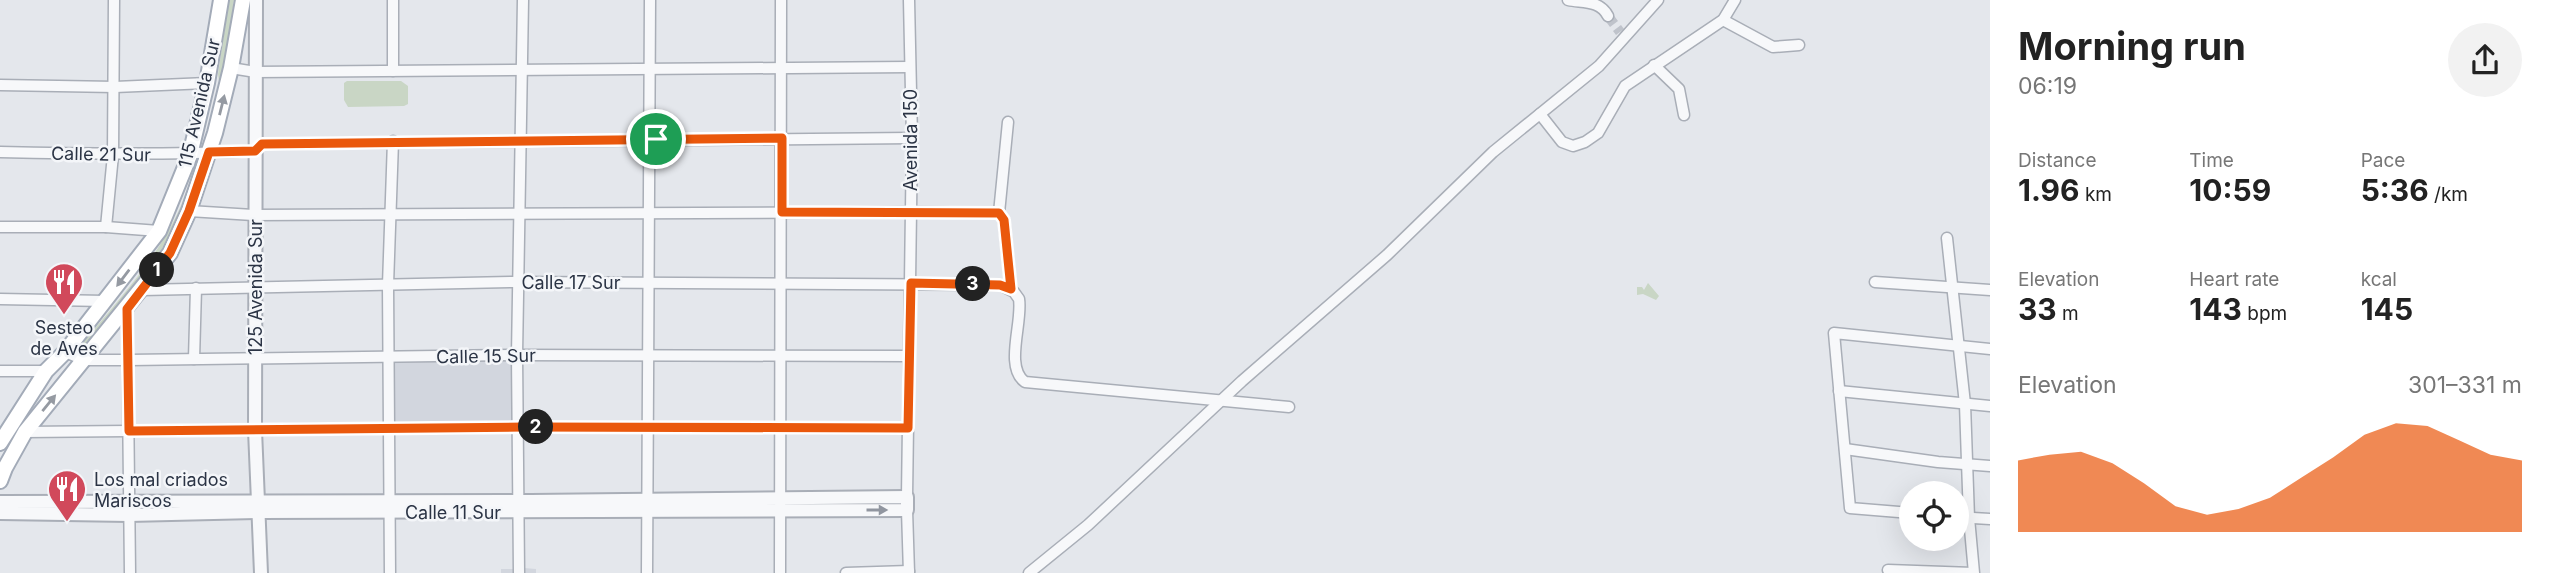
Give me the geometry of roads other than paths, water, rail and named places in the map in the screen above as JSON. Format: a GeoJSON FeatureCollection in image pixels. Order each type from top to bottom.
{"type":"FeatureCollection","features":[{"type":"Feature","properties":{"kind":"main road","name":"115 Avenida Sur"},"geometry":{"type":"LineString","coordinates":[[0,443],[46,371],[65,352],[159,231],[190,155],[207,83],[221,0]]}},
{"type":"Feature","properties":{"kind":"main road","name":"115 Avenida Sur"},"geometry":{"type":"LineString","coordinates":[[0,481],[25,432],[170,253],[189,211],[209,152],[231,68],[243,0]]}},
{"type":"Feature","properties":{"kind":"street"},"geometry":{"type":"LineString","coordinates":[[106,227],[113,155],[114,0]]}},
{"type":"Feature","properties":{"kind":"street","name":"125 Avenida Sur"},"geometry":{"type":"LineString","coordinates":[[256,0],[254,430],[261,573]]}},
{"type":"Feature","properties":{"kind":"street"},"geometry":{"type":"LineString","coordinates":[[393,0],[393,71]]}},
{"type":"Feature","properties":{"kind":"street"},"geometry":{"type":"LineString","coordinates":[[519,573],[517,355],[523,0]]}},
{"type":"Feature","properties":{"kind":"street"},"geometry":{"type":"LineString","coordinates":[[647,573],[650,0]]}},
{"type":"Feature","properties":{"kind":"street"},"geometry":{"type":"LineString","coordinates":[[780,573],[781,0]]}},
{"type":"Feature","properties":{"kind":"street","name":"Avenida 150"},"geometry":{"type":"LineString","coordinates":[[909,0],[912,138],[907,503],[909,572]]}},
{"type":"Feature","properties":{"kind":"street"},"geometry":{"type":"LineString","coordinates":[[1568,0],[1592,2],[1605,9],[1608,16]]}},
{"type":"Feature","properties":{"kind":"street"},"geometry":{"type":"LineString","coordinates":[[1029,573],[1088,525],[1219,402],[1387,255],[1493,152],[1599,66],[1621,35],[1658,0]]}},
{"type":"Feature","properties":{"kind":"street"},"geometry":{"type":"LineString","coordinates":[[1540,114],[1562,142],[1573,146],[1586,142],[1598,133],[1625,86],[1723,20],[1735,0]]}},
{"type":"Feature","properties":{"kind":"street"},"geometry":{"type":"LineString","coordinates":[[1723,20],[1773,47],[1799,45]]}},
{"type":"Feature","properties":{"kind":"street"},"geometry":{"type":"LineString","coordinates":[[1654,65],[1679,89],[1684,115]]}},
{"type":"Feature","properties":{"kind":"street"},"geometry":{"type":"LineString","coordinates":[[231,68],[256,72],[909,66]]}},
{"type":"Feature","properties":{"kind":"street"},"geometry":{"type":"LineString","coordinates":[[0,85],[115,87],[207,83]]}},
{"type":"Feature","properties":{"kind":"street"},"geometry":{"type":"LineString","coordinates":[[1008,122],[999,213],[1004,220],[1011,289],[1020,303],[1015,370],[1025,382],[1289,407]]}},
{"type":"Feature","properties":{"kind":"street","name":"Calle 21 Sur"},"geometry":{"type":"LineString","coordinates":[[0,152],[190,155],[255,151],[262,144],[912,138]]}},
{"type":"Feature","properties":{"kind":"street"},"geometry":{"type":"LineString","coordinates":[[390,573],[388,285],[393,141]]}},
{"type":"Feature","properties":{"kind":"street"},"geometry":{"type":"LineString","coordinates":[[189,211],[256,215],[999,213]]}},
{"type":"Feature","properties":{"kind":"street"},"geometry":{"type":"LineString","coordinates":[[0,227],[106,227],[159,231]]}},
{"type":"Feature","properties":{"kind":"street"},"geometry":{"type":"LineString","coordinates":[[1947,238],[1965,404],[1968,481]]}},
{"type":"Feature","properties":{"kind":"street","name":"Calle 17 Sur"},"geometry":{"type":"LineString","coordinates":[[142,290],[518,282],[911,283],[1000,285],[1011,289]]}},
{"type":"Feature","properties":{"kind":"street"},"geometry":{"type":"LineString","coordinates":[[1875,282],[1990,290]]}},
{"type":"Feature","properties":{"kind":"street"},"geometry":{"type":"LineString","coordinates":[[194,359],[195,288]]}},
{"type":"Feature","properties":{"kind":"street"},"geometry":{"type":"LineString","coordinates":[[0,299],[105,301]]}},
{"type":"Feature","properties":{"kind":"street"},"geometry":{"type":"LineString","coordinates":[[127,309],[130,573]]}},
{"type":"Feature","properties":{"kind":"street"},"geometry":{"type":"LineString","coordinates":[[1899,512],[1850,508],[1833,333],[1990,349]]}},
{"type":"Feature","properties":{"kind":"street","name":"Calle 15 Sur"},"geometry":{"type":"LineString","coordinates":[[65,352],[84,360],[517,355],[909,356]]}},
{"type":"Feature","properties":{"kind":"street"},"geometry":{"type":"LineString","coordinates":[[0,370],[46,371]]}},
{"type":"Feature","properties":{"kind":"street"},"geometry":{"type":"LineString","coordinates":[[1839,391],[1990,406]]}},
{"type":"Feature","properties":{"kind":"street"},"geometry":{"type":"LineString","coordinates":[[25,432],[517,427],[908,428]]}},
{"type":"Feature","properties":{"kind":"street"},"geometry":{"type":"LineString","coordinates":[[1845,449],[1990,466]]}},
{"type":"Feature","properties":{"kind":"street","name":"Calle 11 Sur"},"geometry":{"type":"LineString","coordinates":[[0,502],[129,509]]}},
{"type":"Feature","properties":{"kind":"street","name":"Calle 11 Sur"},"geometry":{"type":"LineString","coordinates":[[0,513],[259,506],[907,503]]}},
{"type":"Feature","properties":{"kind":"street"},"geometry":{"type":"LineString","coordinates":[[1888,570],[1973,573],[1969,518],[1990,519]]}},
{"type":"Feature","properties":{"kind":"street"},"geometry":{"type":"LineString","coordinates":[[846,573],[909,572]]}},
{"type":"Feature","properties":{"kind":"tunnel"},"geometry":{"type":"LineString","coordinates":[[1608,16],[1620,32]]}},
{"type":"Feature","properties":{"kind":"place","name":"Sesteo de Aves"},"geometry":{"type":"Point","coordinates":[64,316]}},
{"type":"Feature","properties":{"kind":"place","name":"Los mal criados Mariscos"},"geometry":{"type":"Point","coordinates":[67,523]}}]}
